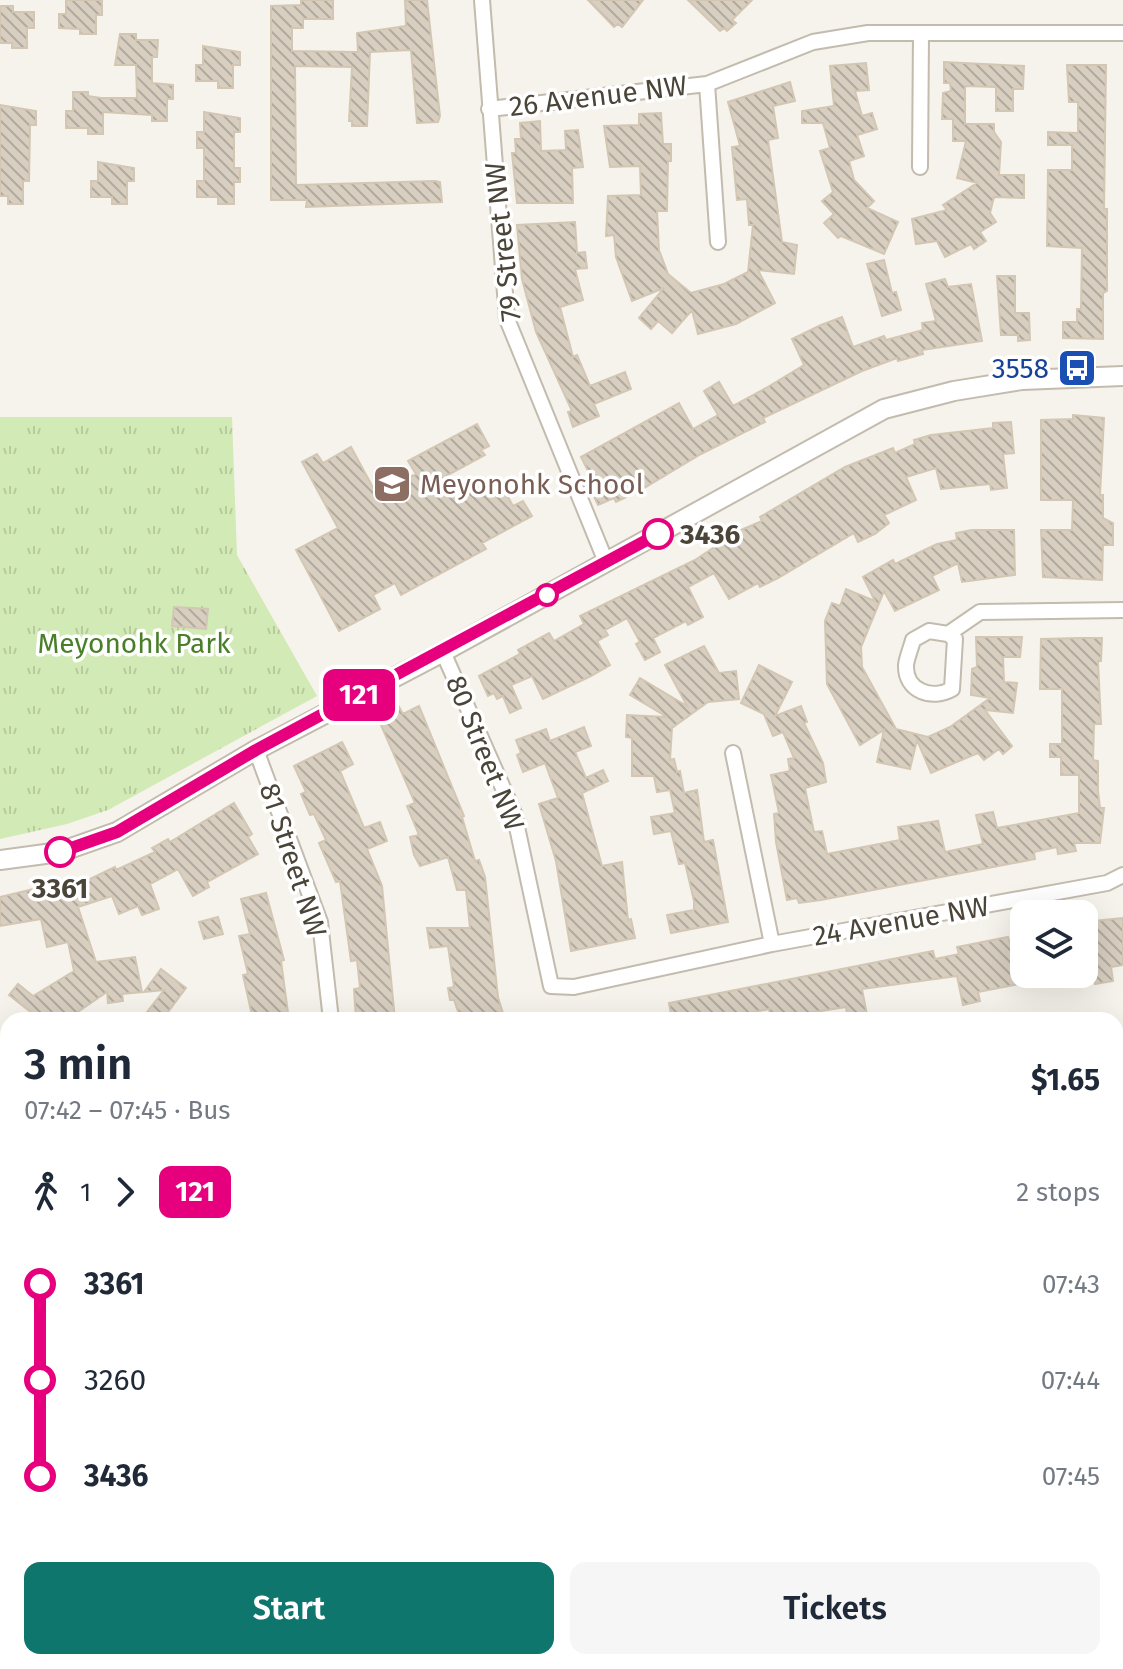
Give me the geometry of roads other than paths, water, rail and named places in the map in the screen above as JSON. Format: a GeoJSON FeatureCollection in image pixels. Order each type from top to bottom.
{"type":"FeatureCollection","features":[{"type":"Feature","properties":{"kind":"street","name":"79 Street NW"},"geometry":{"type":"LineString","coordinates":[[482,0],[507,319],[606,562]]}},
{"type":"Feature","properties":{"kind":"street","name":"26 Avenue NW"},"geometry":{"type":"LineString","coordinates":[[489,109],[707,84],[813,42],[868,33],[1123,33]]}},
{"type":"Feature","properties":{"kind":"street"},"geometry":{"type":"LineString","coordinates":[[920,167],[921,33]]}},
{"type":"Feature","properties":{"kind":"street","name":"26 Avenue NW"},"geometry":{"type":"LineString","coordinates":[[707,84],[718,242]]}},
{"type":"Feature","properties":{"kind":"street"},"geometry":{"type":"LineString","coordinates":[[0,860],[60,852],[117,832],[256,750],[443,652],[884,409],[954,391],[1022,380],[1123,376]]}},
{"type":"Feature","properties":{"kind":"street"},"geometry":{"type":"LineString","coordinates":[[948,634],[955,639],[952,689],[935,695],[926,694],[911,683],[907,675],[913,640],[929,631],[948,634],[980,612],[1123,610]]}},
{"type":"Feature","properties":{"kind":"street","name":"80 Street NW"},"geometry":{"type":"LineString","coordinates":[[443,652],[514,813],[551,986],[561,988]]}},
{"type":"Feature","properties":{"kind":"street","name":"81 Street NW"},"geometry":{"type":"LineString","coordinates":[[256,750],[320,922],[330,1012]]}},
{"type":"Feature","properties":{"kind":"street"},"geometry":{"type":"LineString","coordinates":[[733,753],[772,944]]}},
{"type":"Feature","properties":{"kind":"street","name":"24 Avenue NW"},"geometry":{"type":"LineString","coordinates":[[561,988],[772,944],[1107,883],[1123,875]]}},
{"type":"Feature","properties":{"kind":"place","name":"3558"},"geometry":{"type":"Point","coordinates":[1077,368]}},
{"type":"Feature","properties":{"kind":"place","name":"Meyonohk School"},"geometry":{"type":"Point","coordinates":[392,484]}},
{"type":"Feature","properties":{"kind":"place","name":"3436"},"geometry":{"type":"Point","coordinates":[658,534]}},
{"type":"Feature","properties":{"kind":"place","name":"3361"},"geometry":{"type":"Point","coordinates":[60,852]}},
{"type":"Feature","properties":{"kind":"park label","name":"Meyonohk Park"},"geometry":{"type":"Point","coordinates":[134,643]}}]}
